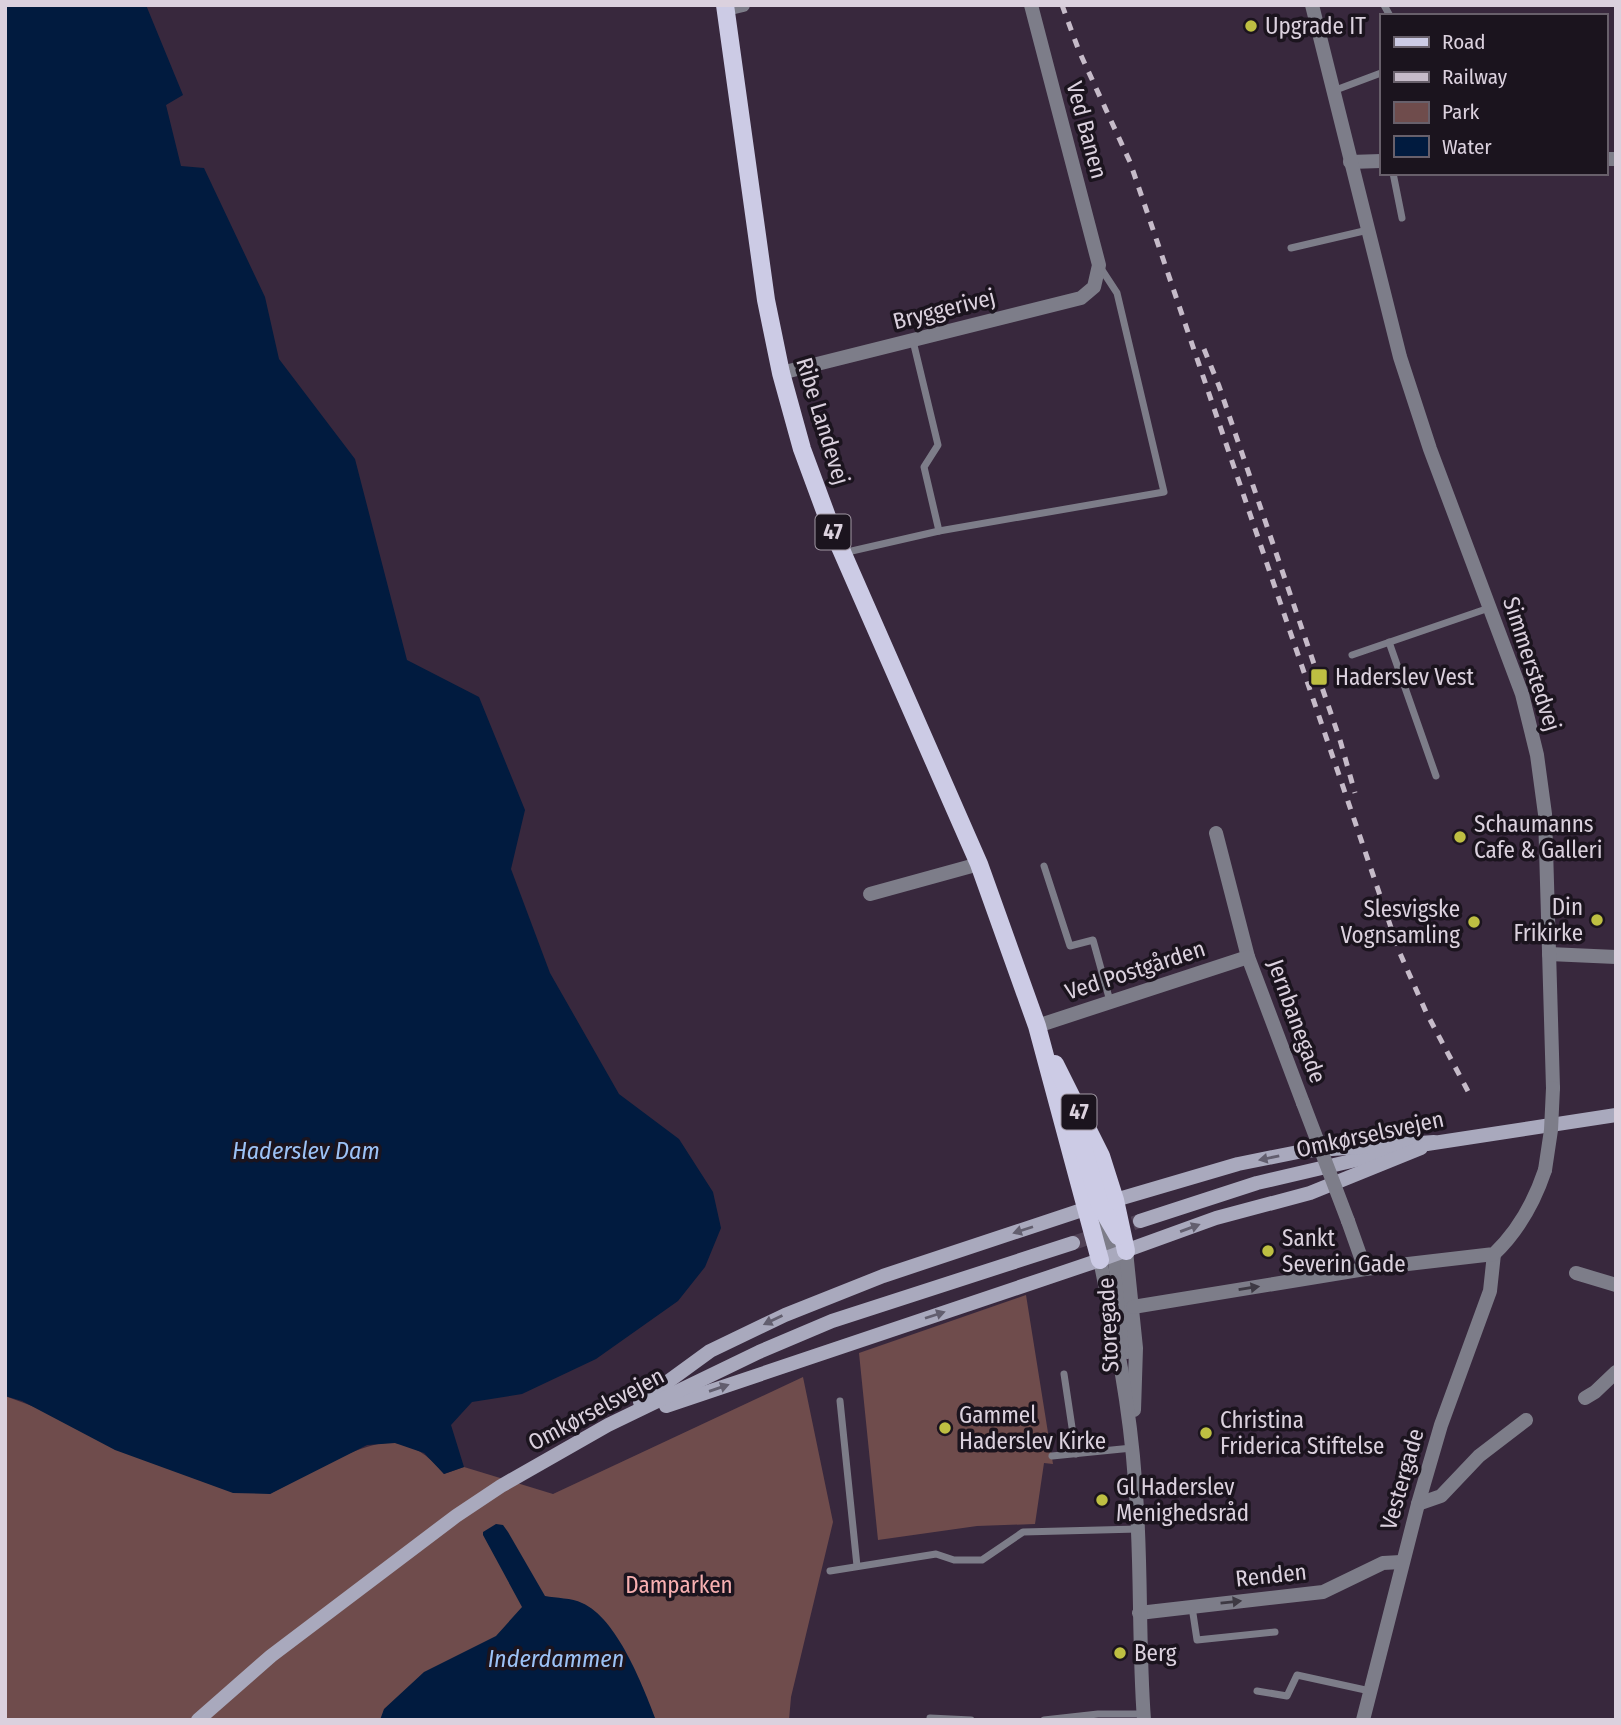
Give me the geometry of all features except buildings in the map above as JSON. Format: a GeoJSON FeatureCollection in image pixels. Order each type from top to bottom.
{"type":"FeatureCollection","features":[{"type":"Feature","properties":{"kind":"main road","name":"Ribe Landevej"},"geometry":{"type":"LineString","coordinates":[[731,7],[766,300],[780,373],[802,449],[842,553],[979,864],[1037,1026],[1064,1123],[1101,1204],[1113,1256]]}},
{"type":"Feature","properties":{"kind":"main road","name":"Ribe Landevej"},"geometry":{"type":"LineString","coordinates":[[1037,1026],[1101,1156],[1101,1204]]}},
{"type":"Feature","properties":{"kind":"main road","name":"Omkørselsvejen"},"geometry":{"type":"LineString","coordinates":[[1140,1221],[1257,1183],[1434,1142],[1616,1115]]}},
{"type":"Feature","properties":{"kind":"main road"},"geometry":{"type":"LineString","coordinates":[[608,1426],[710,1351],[785,1315],[883,1276],[1101,1204],[1238,1164],[1303,1151],[1434,1142]]}},
{"type":"Feature","properties":{"kind":"main road"},"geometry":{"type":"LineString","coordinates":[[608,1426],[1113,1256],[1216,1218],[1310,1193],[1434,1142]]}},
{"type":"Feature","properties":{"kind":"main road"},"geometry":{"type":"LineString","coordinates":[[1101,1204],[1113,1256]]}},
{"type":"Feature","properties":{"kind":"main road","name":"Omkørselsvejen"},"geometry":{"type":"LineString","coordinates":[[198,1720],[271,1656],[447,1523],[501,1486],[608,1426],[759,1352],[832,1321],[1073,1243]]}},
{"type":"Feature","properties":{"kind":"street","name":"Ved Banen"},"geometry":{"type":"LineString","coordinates":[[1031,5],[1099,265]]}},
{"type":"Feature","properties":{"kind":"street","name":"Simmerstedvej"},"geometry":{"type":"LineString","coordinates":[[1312,5],[1400,356],[1430,449],[1522,694],[1537,755],[1545,814],[1553,1088],[1551,1130],[1545,1170],[1528,1211],[1509,1240],[1494,1254]]}},
{"type":"Feature","properties":{"kind":"street"},"geometry":{"type":"LineString","coordinates":[[1350,162],[1380,161]]}},
{"type":"Feature","properties":{"kind":"street","name":"Bryggerivej"},"geometry":{"type":"LineString","coordinates":[[780,373],[1081,298],[1094,287],[1099,265]]}},
{"type":"Feature","properties":{"kind":"street","name":"Jernbanegade"},"geometry":{"type":"LineString","coordinates":[[1216,833],[1248,957],[1365,1269]]}},
{"type":"Feature","properties":{"kind":"street"},"geometry":{"type":"LineString","coordinates":[[870,894],[979,864]]}},
{"type":"Feature","properties":{"kind":"street"},"geometry":{"type":"LineString","coordinates":[[1549,954],[1616,957]]}},
{"type":"Feature","properties":{"kind":"street","name":"Ved Postgården"},"geometry":{"type":"LineString","coordinates":[[1037,1026],[1248,957]]}},
{"type":"Feature","properties":{"kind":"street"},"geometry":{"type":"LineString","coordinates":[[1133,1307],[1365,1269],[1494,1254]]}},
{"type":"Feature","properties":{"kind":"street","name":"Vestergade"},"geometry":{"type":"LineString","coordinates":[[1363,1720],[1401,1562],[1441,1425],[1490,1291],[1494,1254]]}},
{"type":"Feature","properties":{"kind":"street"},"geometry":{"type":"LineString","coordinates":[[1113,1256],[1134,1388]]}},
{"type":"Feature","properties":{"kind":"street","name":"Storegade"},"geometry":{"type":"LineString","coordinates":[[1113,1256],[1133,1307],[1135,1481]]}},
{"type":"Feature","properties":{"kind":"street","name":"Storegade"},"geometry":{"type":"LineString","coordinates":[[1113,1256],[1118,1350],[1135,1481],[1144,1717]]}},
{"type":"Feature","properties":{"kind":"street"},"geometry":{"type":"LineString","coordinates":[[1576,1273],[1616,1285]]}},
{"type":"Feature","properties":{"kind":"street"},"geometry":{"type":"LineString","coordinates":[[1585,1398],[1616,1372]]}},
{"type":"Feature","properties":{"kind":"street"},"geometry":{"type":"LineString","coordinates":[[1418,1503],[1441,1496],[1479,1456],[1525,1420]]}},
{"type":"Feature","properties":{"kind":"street","name":"Renden"},"geometry":{"type":"LineString","coordinates":[[1139,1613],[1323,1592],[1383,1563],[1401,1562]]}},
{"type":"Feature","properties":{"kind":"lane"},"geometry":{"type":"LineString","coordinates":[[1333,92],[1380,74]]}},
{"type":"Feature","properties":{"kind":"lane"},"geometry":{"type":"LineString","coordinates":[[1393,175],[1402,218]]}},
{"type":"Feature","properties":{"kind":"lane"},"geometry":{"type":"LineString","coordinates":[[1291,248],[1368,230]]}},
{"type":"Feature","properties":{"kind":"lane"},"geometry":{"type":"LineString","coordinates":[[842,553],[939,531],[1164,492],[1117,293],[1099,265]]}},
{"type":"Feature","properties":{"kind":"lane"},"geometry":{"type":"LineString","coordinates":[[913,340],[938,445],[924,467],[939,531]]}},
{"type":"Feature","properties":{"kind":"lane"},"geometry":{"type":"LineString","coordinates":[[1352,655],[1490,607]]}},
{"type":"Feature","properties":{"kind":"lane"},"geometry":{"type":"LineString","coordinates":[[1390,642],[1436,776]]}},
{"type":"Feature","properties":{"kind":"lane"},"geometry":{"type":"LineString","coordinates":[[1044,866],[1070,946],[1093,940],[1111,1002]]}},
{"type":"Feature","properties":{"kind":"lane"},"geometry":{"type":"LineString","coordinates":[[1064,1374],[1076,1454]]}},
{"type":"Feature","properties":{"kind":"lane"},"geometry":{"type":"LineString","coordinates":[[840,1401],[857,1566]]}},
{"type":"Feature","properties":{"kind":"lane"},"geometry":{"type":"LineString","coordinates":[[1052,1456],[1132,1448]]}},
{"type":"Feature","properties":{"kind":"lane"},"geometry":{"type":"LineString","coordinates":[[830,1571],[936,1554],[954,1560],[982,1560],[1023,1532],[1138,1529]]}},
{"type":"Feature","properties":{"kind":"lane"},"geometry":{"type":"LineString","coordinates":[[1192,1607],[1197,1640],[1275,1632]]}},
{"type":"Feature","properties":{"kind":"lane"},"geometry":{"type":"LineString","coordinates":[[1257,1691],[1287,1696],[1297,1675],[1370,1691]]}},
{"type":"Feature","properties":{"kind":"lane"},"geometry":{"type":"LineString","coordinates":[[1044,1720],[1098,1714],[1144,1717]]}},
{"type":"Feature","properties":{"kind":"lane"},"geometry":{"type":"LineString","coordinates":[[930,1718],[971,1720]]}},
{"type":"Feature","properties":{"kind":"green space"},"geometry":{"type":"Polygon","coordinates":[[[1026,1295],[1053,1464],[1044,1463],[1035,1524],[977,1526],[878,1540],[859,1353],[1026,1295]]]}},
{"type":"Feature","properties":{"kind":"green space","name":"Damparken"},"geometry":{"type":"Polygon","coordinates":[[[803,1377],[833,1522],[791,1697],[789,1720],[5,1720],[5,1396],[270,1494],[349,1453],[382,1443],[395,1443],[423,1454],[444,1474],[464,1467],[553,1494],[803,1377]]]}},
{"type":"Feature","properties":{"kind":"water","name":"Haderslev Dam"},"geometry":{"type":"Polygon","coordinates":[[[5,5],[146,5],[183,95],[166,105],[181,166],[204,168],[265,297],[279,359],[355,459],[407,660],[479,697],[525,810],[511,869],[550,973],[619,1094],[679,1139],[713,1192],[721,1228],[705,1267],[678,1301],[596,1359],[522,1394],[472,1402],[451,1425],[464,1467],[444,1474],[424,1453],[395,1443],[367,1445],[270,1494],[233,1493],[115,1450],[22,1401],[5,1396],[5,5]]]}},
{"type":"Feature","properties":{"kind":"water","name":"Inderdammen"},"geometry":{"type":"Polygon","coordinates":[[[496,1524],[503,1525],[508,1532],[545,1596],[582,1603],[595,1611],[606,1623],[627,1654],[656,1720],[380,1720],[384,1709],[424,1672],[496,1636],[522,1607],[483,1535],[483,1532],[496,1524]]]}},
{"type":"Feature","properties":{"kind":"tunnel"},"geometry":{"type":"LineString","coordinates":[[1073,1243],[1140,1221]]}},
{"type":"Feature","properties":{"kind":"railway"},"geometry":{"type":"LineString","coordinates":[[1062,5],[1079,51],[1130,162],[1399,951],[1426,1012],[1470,1095]]}},
{"type":"Feature","properties":{"kind":"railway"},"geometry":{"type":"LineString","coordinates":[[1204,349],[1340,740],[1355,793]]}},
{"type":"Feature","properties":{"kind":"place","name":"Upgrade IT"},"geometry":{"type":"Point","coordinates":[1251,26]}},
{"type":"Feature","properties":{"kind":"place","name":"Haderslev Vest"},"geometry":{"type":"Point","coordinates":[1319,677]}},
{"type":"Feature","properties":{"kind":"place","name":"Schaumanns Cafe & Galleri"},"geometry":{"type":"Point","coordinates":[1460,837]}},
{"type":"Feature","properties":{"kind":"place","name":"Din Frikirke"},"geometry":{"type":"Point","coordinates":[1597,920]}},
{"type":"Feature","properties":{"kind":"place","name":"Slesvigske Vognsamling"},"geometry":{"type":"Point","coordinates":[1474,922]}},
{"type":"Feature","properties":{"kind":"place","name":"Sankt Severin Gade"},"geometry":{"type":"Point","coordinates":[1268,1251]}},
{"type":"Feature","properties":{"kind":"place","name":"Gammel Haderslev Kirke"},"geometry":{"type":"Point","coordinates":[945,1428]}},
{"type":"Feature","properties":{"kind":"place","name":"Christina Friderica Stiftelse"},"geometry":{"type":"Point","coordinates":[1206,1433]}},
{"type":"Feature","properties":{"kind":"place","name":"Gl Haderslev Menighedsråd"},"geometry":{"type":"Point","coordinates":[1102,1500]}},
{"type":"Feature","properties":{"kind":"place","name":"Berg"},"geometry":{"type":"Point","coordinates":[1120,1653]}}]}
